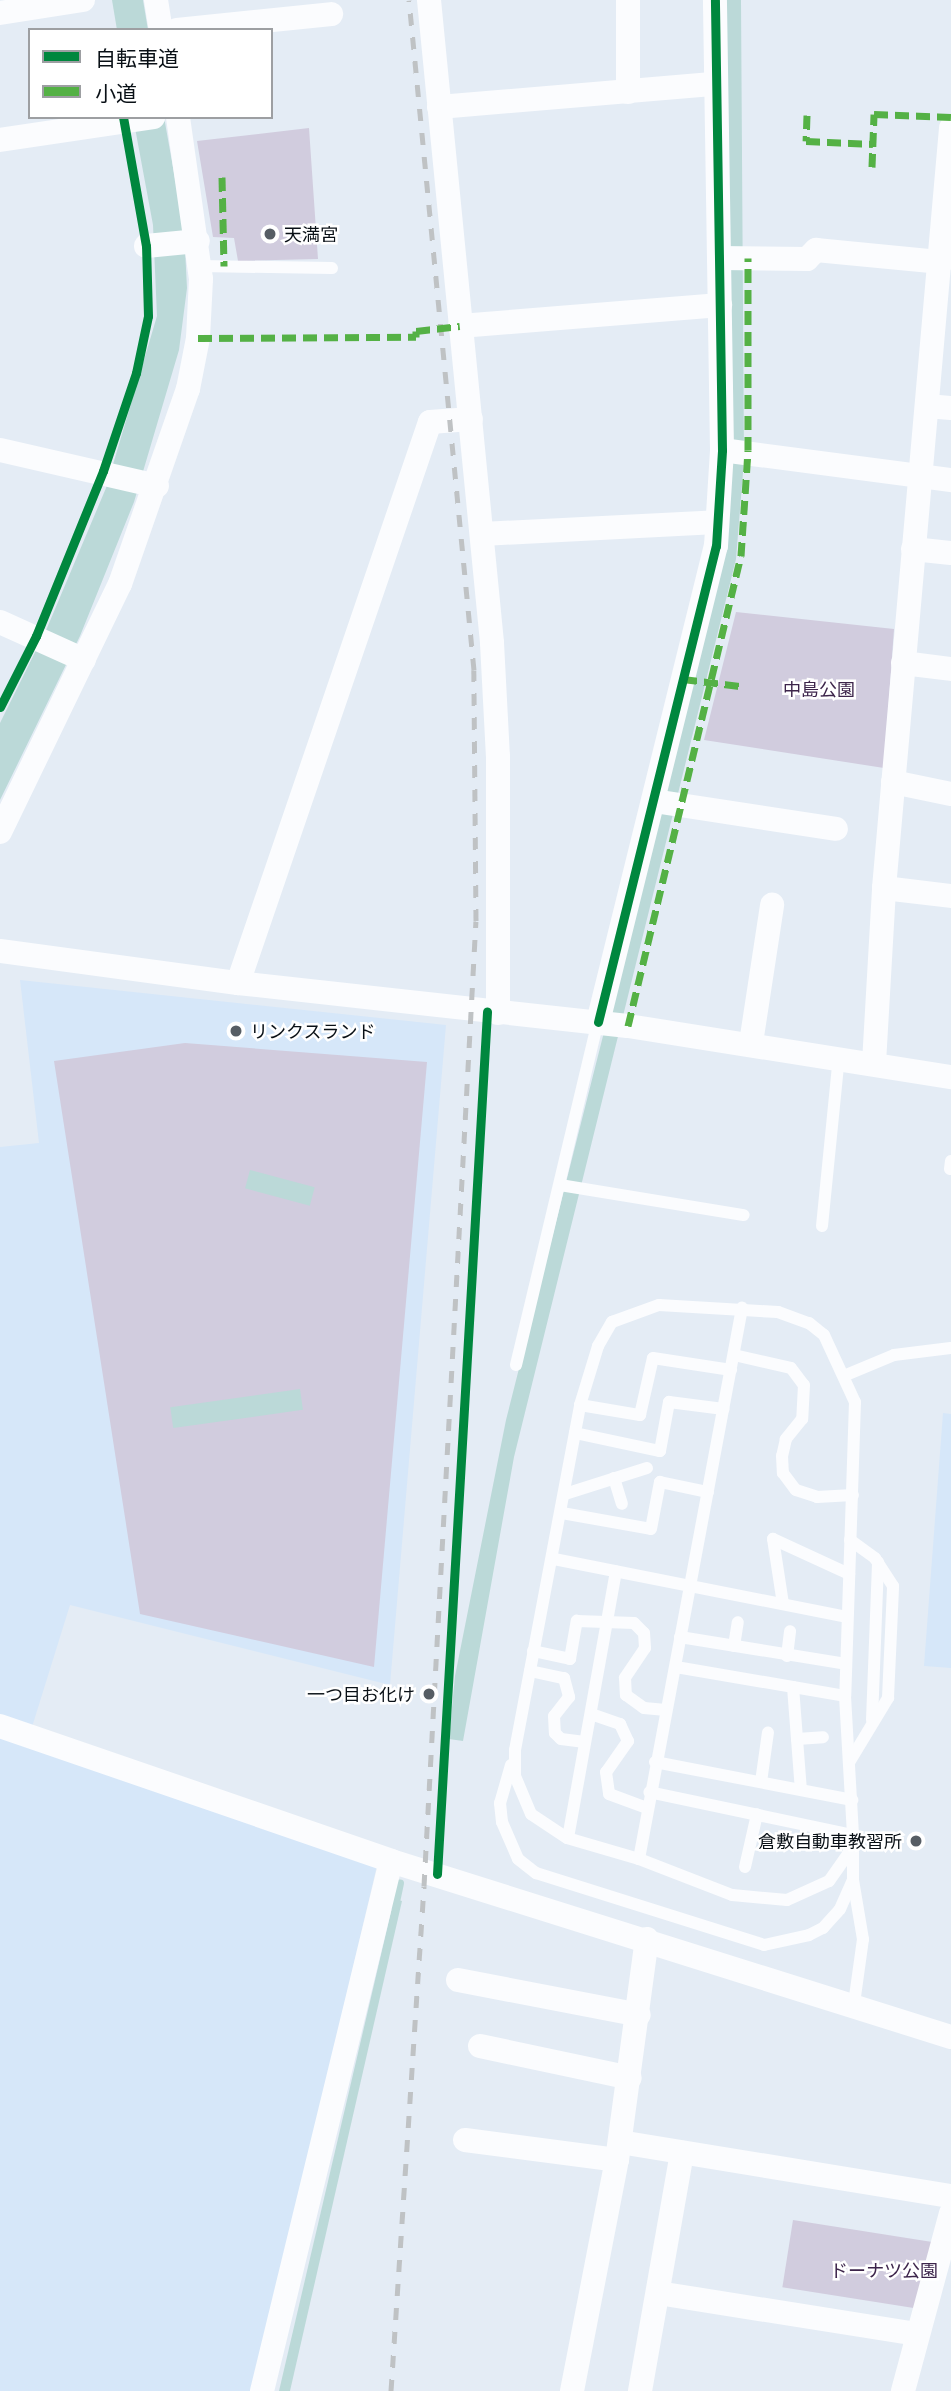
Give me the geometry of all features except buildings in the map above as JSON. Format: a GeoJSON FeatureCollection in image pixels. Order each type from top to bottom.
{"type":"FeatureCollection","features":[{"type":"Feature","properties":{"kind":"street"},"geometry":{"type":"LineString","coordinates":[[0,13],[83,0]]}},
{"type":"Feature","properties":{"kind":"street"},"geometry":{"type":"LineString","coordinates":[[156,0],[161,28]]}},
{"type":"Feature","properties":{"kind":"street"},"geometry":{"type":"LineString","coordinates":[[429,0],[482,534],[498,756],[498,1013]]}},
{"type":"Feature","properties":{"kind":"street"},"geometry":{"type":"LineString","coordinates":[[628,0],[628,92]]}},
{"type":"Feature","properties":{"kind":"street"},"geometry":{"type":"LineString","coordinates":[[611,1023],[665,803],[733,450],[720,304],[730,258],[715,84],[715,0]]}},
{"type":"Feature","properties":{"kind":"street"},"geometry":{"type":"LineString","coordinates":[[195,28],[331,13]]}},
{"type":"Feature","properties":{"kind":"street"},"geometry":{"type":"LineString","coordinates":[[439,107],[715,84]]}},
{"type":"Feature","properties":{"kind":"street"},"geometry":{"type":"LineString","coordinates":[[0,140],[142,119]]}},
{"type":"Feature","properties":{"kind":"street"},"geometry":{"type":"LineString","coordinates":[[0,832],[79,657],[120,584],[198,338],[200,266],[193,241],[178,119]]}},
{"type":"Feature","properties":{"kind":"street"},"geometry":{"type":"LineString","coordinates":[[874,1063],[884,888],[920,476],[939,407],[945,295],[941,262],[951,128]]}},
{"type":"Feature","properties":{"kind":"street"},"geometry":{"type":"LineString","coordinates":[[150,245],[193,241]]}},
{"type":"Feature","properties":{"kind":"street"},"geometry":{"type":"LineString","coordinates":[[730,258],[807,259],[816,250],[941,262]]}},
{"type":"Feature","properties":{"kind":"street"},"geometry":{"type":"LineString","coordinates":[[460,326],[720,304]]}},
{"type":"Feature","properties":{"kind":"street"},"geometry":{"type":"LineString","coordinates":[[238,983],[429,422],[471,419]]}},
{"type":"Feature","properties":{"kind":"street"},"geometry":{"type":"LineString","coordinates":[[0,450],[108,472],[150,484]]}},
{"type":"Feature","properties":{"kind":"street"},"geometry":{"type":"LineString","coordinates":[[733,450],[951,480]]}},
{"type":"Feature","properties":{"kind":"street"},"geometry":{"type":"LineString","coordinates":[[482,534],[718,522]]}},
{"type":"Feature","properties":{"kind":"street"},"geometry":{"type":"LineString","coordinates":[[913,549],[951,553]]}},
{"type":"Feature","properties":{"kind":"street"},"geometry":{"type":"LineString","coordinates":[[0,622],[40,637],[79,657]]}},
{"type":"Feature","properties":{"kind":"street"},"geometry":{"type":"LineString","coordinates":[[903,663],[951,669]]}},
{"type":"Feature","properties":{"kind":"street"},"geometry":{"type":"LineString","coordinates":[[893,782],[951,794]]}},
{"type":"Feature","properties":{"kind":"street"},"geometry":{"type":"LineString","coordinates":[[665,803],[836,829]]}},
{"type":"Feature","properties":{"kind":"street"},"geometry":{"type":"LineString","coordinates":[[884,888],[951,896]]}},
{"type":"Feature","properties":{"kind":"street"},"geometry":{"type":"LineString","coordinates":[[751,1043],[772,905]]}},
{"type":"Feature","properties":{"kind":"street"},"geometry":{"type":"LineString","coordinates":[[0,951],[238,983],[498,1013],[611,1023],[751,1043],[951,1077]]}},
{"type":"Feature","properties":{"kind":"street"},"geometry":{"type":"LineString","coordinates":[[0,1726],[399,1863],[647,1939],[781,1986],[854,2004],[951,2037]]}},
{"type":"Feature","properties":{"kind":"street"},"geometry":{"type":"LineString","coordinates":[[262,2391],[399,1863]]}},
{"type":"Feature","properties":{"kind":"street"},"geometry":{"type":"LineString","coordinates":[[572,2391],[619,2151],[647,1939]]}},
{"type":"Feature","properties":{"kind":"street"},"geometry":{"type":"LineString","coordinates":[[458,1980],[639,2015]]}},
{"type":"Feature","properties":{"kind":"street"},"geometry":{"type":"LineString","coordinates":[[480,2046],[630,2078]]}},
{"type":"Feature","properties":{"kind":"street"},"geometry":{"type":"LineString","coordinates":[[465,2140],[682,2153],[951,2196]]}},
{"type":"Feature","properties":{"kind":"street"},"geometry":{"type":"LineString","coordinates":[[640,2391],[682,2153]]}},
{"type":"Feature","properties":{"kind":"street"},"geometry":{"type":"LineString","coordinates":[[903,2391],[951,2213]]}},
{"type":"Feature","properties":{"kind":"street"},"geometry":{"type":"LineString","coordinates":[[658,2293],[917,2334]]}},
{"type":"Feature","properties":{"kind":"lane"},"geometry":{"type":"LineString","coordinates":[[200,266],[332,268]]}},
{"type":"Feature","properties":{"kind":"lane"},"geometry":{"type":"LineString","coordinates":[[516,1366],[611,1023]]}},
{"type":"Feature","properties":{"kind":"lane"},"geometry":{"type":"LineString","coordinates":[[822,1226],[839,1057]]}},
{"type":"Feature","properties":{"kind":"lane"},"geometry":{"type":"LineString","coordinates":[[950,1169],[951,1161]]}},
{"type":"Feature","properties":{"kind":"lane"},"geometry":{"type":"LineString","coordinates":[[565,1186],[744,1215]]}},
{"type":"Feature","properties":{"kind":"lane"},"geometry":{"type":"LineString","coordinates":[[853,1880],[840,1909],[823,1928],[793,1941],[764,1945],[536,1873],[517,1859],[502,1822],[500,1803],[515,1750],[533,1651],[554,1559],[580,1405],[598,1346],[612,1322],[659,1305],[742,1308],[809,1322],[824,1335],[846,1375],[855,1402],[845,1696],[852,1800],[853,1880],[863,1939],[854,2004]]}},
{"type":"Feature","properties":{"kind":"lane"},"geometry":{"type":"LineString","coordinates":[[639,1859],[649,1792],[676,1667],[742,1308]]}},
{"type":"Feature","properties":{"kind":"lane"},"geometry":{"type":"LineString","coordinates":[[846,1375],[894,1355],[951,1348]]}},
{"type":"Feature","properties":{"kind":"lane"},"geometry":{"type":"LineString","coordinates":[[734,1355],[791,1368],[804,1385],[802,1419],[786,1438],[782,1456],[783,1473],[796,1490],[817,1497],[853,1495]]}},
{"type":"Feature","properties":{"kind":"lane"},"geometry":{"type":"LineString","coordinates":[[580,1405],[640,1415],[653,1358],[731,1370]]}},
{"type":"Feature","properties":{"kind":"lane"},"geometry":{"type":"LineString","coordinates":[[575,1433],[660,1451],[669,1402],[723,1409]]}},
{"type":"Feature","properties":{"kind":"lane"},"geometry":{"type":"LineString","coordinates":[[565,1494],[647,1468]]}},
{"type":"Feature","properties":{"kind":"lane"},"geometry":{"type":"LineString","coordinates":[[614,1478],[622,1504]]}},
{"type":"Feature","properties":{"kind":"lane"},"geometry":{"type":"LineString","coordinates":[[562,1514],[651,1530],[660,1482],[708,1492]]}},
{"type":"Feature","properties":{"kind":"lane"},"geometry":{"type":"LineString","coordinates":[[783,1604],[773,1539],[849,1574]]}},
{"type":"Feature","properties":{"kind":"lane"},"geometry":{"type":"LineString","coordinates":[[849,1762],[888,1698],[893,1586],[878,1562],[850,1540]]}},
{"type":"Feature","properties":{"kind":"lane"},"geometry":{"type":"LineString","coordinates":[[554,1559],[846,1617]]}},
{"type":"Feature","properties":{"kind":"lane"},"geometry":{"type":"LineString","coordinates":[[568,1838],[616,1571]]}},
{"type":"Feature","properties":{"kind":"lane"},"geometry":{"type":"LineString","coordinates":[[533,1651],[570,1659],[577,1621],[606,1624],[625,1619],[644,1633],[643,1653],[628,1670],[623,1687],[631,1702],[666,1710]]}},
{"type":"Feature","properties":{"kind":"lane"},"geometry":{"type":"LineString","coordinates":[[734,1646],[738,1622]]}},
{"type":"Feature","properties":{"kind":"lane"},"geometry":{"type":"LineString","coordinates":[[787,1656],[790,1631]]}},
{"type":"Feature","properties":{"kind":"lane"},"geometry":{"type":"LineString","coordinates":[[680,1637],[846,1664]]}},
{"type":"Feature","properties":{"kind":"lane"},"geometry":{"type":"LineString","coordinates":[[676,1667],[845,1696]]}},
{"type":"Feature","properties":{"kind":"lane"},"geometry":{"type":"LineString","coordinates":[[530,1671],[564,1678],[569,1697],[554,1716],[555,1733],[561,1739],[585,1742]]}},
{"type":"Feature","properties":{"kind":"lane"},"geometry":{"type":"LineString","coordinates":[[793,1687],[801,1790]]}},
{"type":"Feature","properties":{"kind":"lane"},"geometry":{"type":"LineString","coordinates":[[591,1714],[620,1724],[628,1741],[626,1751],[606,1772],[609,1794],[647,1808]]}},
{"type":"Feature","properties":{"kind":"lane"},"geometry":{"type":"LineString","coordinates":[[761,1782],[768,1732]]}},
{"type":"Feature","properties":{"kind":"lane"},"geometry":{"type":"LineString","coordinates":[[797,1739],[823,1737]]}},
{"type":"Feature","properties":{"kind":"lane"},"geometry":{"type":"LineString","coordinates":[[515,1750],[514,1776],[521,1798],[544,1826],[568,1838],[639,1859],[732,1895],[778,1901],[829,1881],[848,1854],[853,1835]]}},
{"type":"Feature","properties":{"kind":"lane"},"geometry":{"type":"LineString","coordinates":[[655,1762],[852,1800]]}},
{"type":"Feature","properties":{"kind":"lane"},"geometry":{"type":"LineString","coordinates":[[649,1792],[853,1835]]}},
{"type":"Feature","properties":{"kind":"lane"},"geometry":{"type":"LineString","coordinates":[[745,1867],[757,1814]]}},
{"type":"Feature","properties":{"kind":"shaded area"},"geometry":{"type":"Polygon","coordinates":[[[112,0],[143,0],[148,28],[117,28],[112,0]]]}},
{"type":"Feature","properties":{"kind":"shaded area"},"geometry":{"type":"Polygon","coordinates":[[[726,0],[741,0],[744,460],[736,559],[514,1457],[463,1741],[449,1739],[455,1676],[506,1420],[724,557],[726,0]]]}},
{"type":"Feature","properties":{"kind":"shaded area"},"geometry":{"type":"Polygon","coordinates":[[[133,119],[164,119],[184,229],[187,288],[179,350],[134,502],[80,636],[0,800],[0,723],[47,628],[106,488],[157,316],[153,225],[133,119]]]}},
{"type":"Feature","properties":{"kind":"shaded area"},"geometry":{"type":"Polygon","coordinates":[[[20,980],[446,1025],[390,1685],[70,1605],[32,1727],[0,1717],[0,1147],[39,1143],[20,980]]]}},
{"type":"Feature","properties":{"kind":"shaded area"},"geometry":{"type":"Polygon","coordinates":[[[250,1170],[315,1187],[310,1206],[245,1188],[250,1170]]]}},
{"type":"Feature","properties":{"kind":"shaded area"},"geometry":{"type":"Polygon","coordinates":[[[300,1389],[303,1410],[173,1428],[170,1407],[300,1389]]]}},
{"type":"Feature","properties":{"kind":"shaded area"},"geometry":{"type":"Polygon","coordinates":[[[943,1413],[951,1414],[951,1668],[924,1666],[943,1413]]]}},
{"type":"Feature","properties":{"kind":"shaded area"},"geometry":{"type":"Polygon","coordinates":[[[0,1733],[378,1861],[253,2391],[0,2391],[0,1733]]]}},
{"type":"Feature","properties":{"kind":"shaded area"},"geometry":{"type":"Polygon","coordinates":[[[394,1899],[402,1901],[290,2391],[279,2391],[394,1899]]]}},
{"type":"Feature","properties":{"kind":"green space"},"geometry":{"type":"Polygon","coordinates":[[[309,128],[318,259],[238,261],[234,238],[213,237],[197,141],[309,128]]]}},
{"type":"Feature","properties":{"kind":"green space","name":"中島公園"},"geometry":{"type":"Polygon","coordinates":[[[736,612],[894,629],[884,768],[704,740],[736,612]]]}},
{"type":"Feature","properties":{"kind":"green space"},"geometry":{"type":"Polygon","coordinates":[[[185,1043],[427,1062],[374,1667],[140,1614],[54,1061],[185,1043]]]}},
{"type":"Feature","properties":{"kind":"green space","name":"ドーナツ公園"},"geometry":{"type":"Polygon","coordinates":[[[793,2220],[940,2243],[930,2310],[782,2287],[793,2220]]]}},
{"type":"Feature","properties":{"kind":"waterway"},"geometry":{"type":"LineString","coordinates":[[395,1907],[400,1884]]}},
{"type":"Feature","properties":{"kind":"railway"},"geometry":{"type":"LineString","coordinates":[[391,2391],[424,1886],[476,921],[474,670],[409,0]]}},
{"type":"Feature","properties":{"kind":"marked path"},"geometry":{"type":"LineString","coordinates":[[872,167],[874,114],[951,117]]}},
{"type":"Feature","properties":{"kind":"marked path"},"geometry":{"type":"LineString","coordinates":[[807,115],[806,141],[873,144]]}},
{"type":"Feature","properties":{"kind":"marked path"},"geometry":{"type":"LineString","coordinates":[[222,177],[224,266]]}},
{"type":"Feature","properties":{"kind":"marked path"},"geometry":{"type":"LineString","coordinates":[[628,1026],[741,556],[748,450],[748,258]]}},
{"type":"Feature","properties":{"kind":"marked path"},"geometry":{"type":"LineString","coordinates":[[198,338],[416,337],[416,331],[460,326]]}},
{"type":"Feature","properties":{"kind":"marked path"},"geometry":{"type":"LineString","coordinates":[[683,679],[740,686]]}},
{"type":"Feature","properties":{"kind":"cycle path"},"geometry":{"type":"LineString","coordinates":[[598,1022],[716,546],[722,450],[715,0]]}},
{"type":"Feature","properties":{"kind":"cycle path"},"geometry":{"type":"LineString","coordinates":[[0,707],[36,636],[103,471],[136,373],[148,316],[146,246],[123,119]]}},
{"type":"Feature","properties":{"kind":"cycle path"},"geometry":{"type":"LineString","coordinates":[[437,1874],[487,1011]]}},
{"type":"Feature","properties":{"kind":"place","name":"天満宮"},"geometry":{"type":"Point","coordinates":[270,234]}},
{"type":"Feature","properties":{"kind":"place","name":"リンクスランド"},"geometry":{"type":"Point","coordinates":[236,1031]}},
{"type":"Feature","properties":{"kind":"place","name":"一つ目お化け"},"geometry":{"type":"Point","coordinates":[429,1694]}},
{"type":"Feature","properties":{"kind":"place","name":"倉敷自動車教習所"},"geometry":{"type":"Point","coordinates":[916,1841]}}]}
